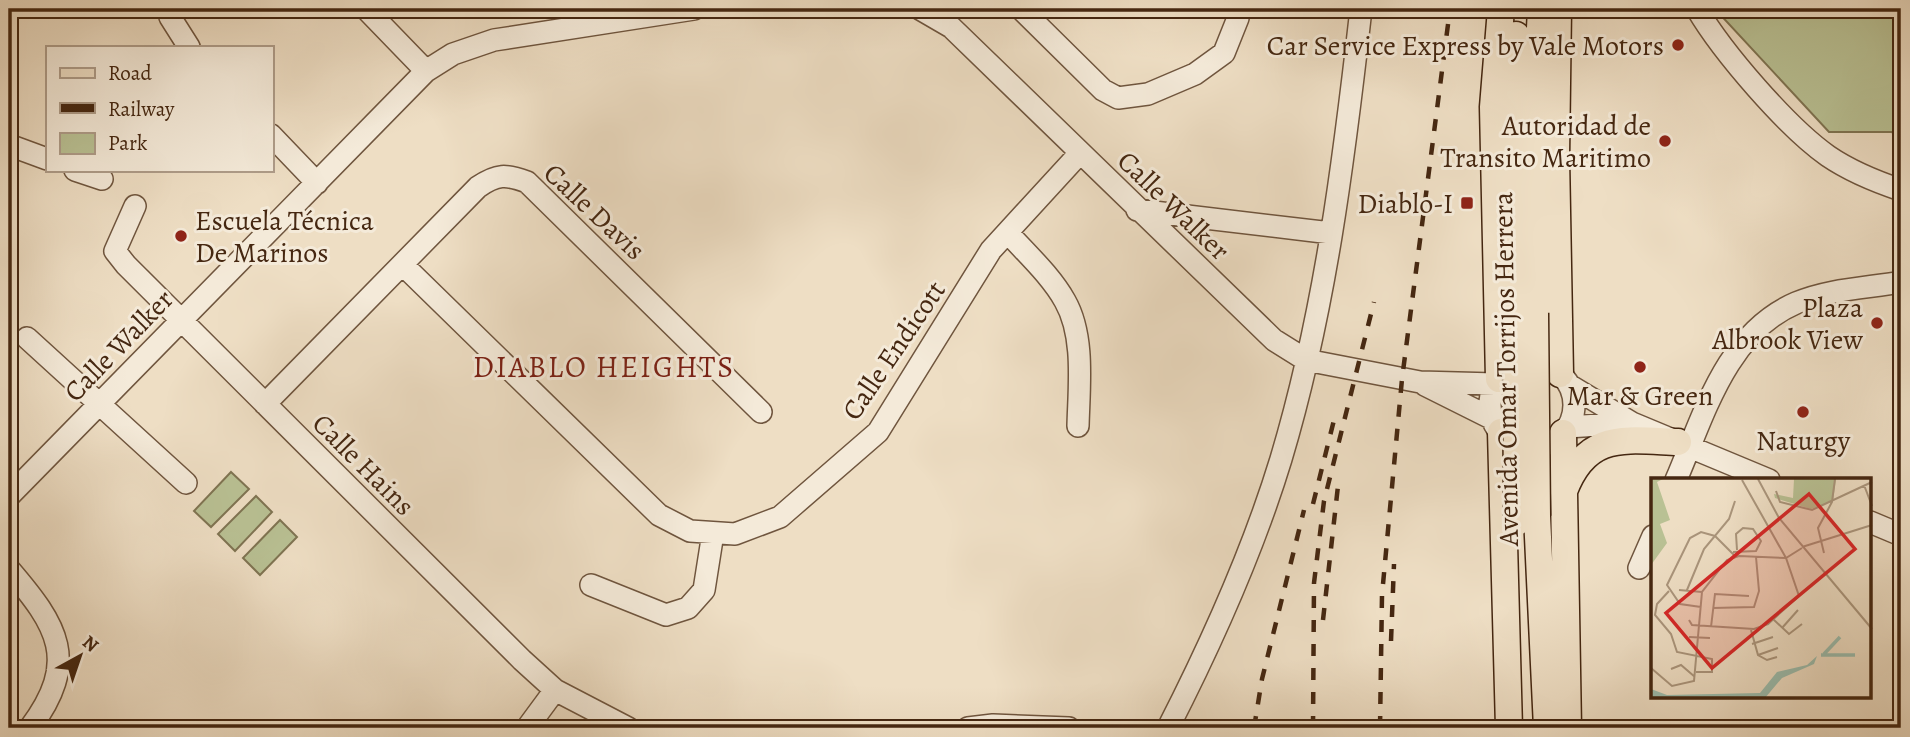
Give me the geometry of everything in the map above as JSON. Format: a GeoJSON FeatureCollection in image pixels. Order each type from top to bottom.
{"type":"FeatureCollection","features":[{"type":"Feature","properties":{"kind":"main road"},"geometry":{"type":"LineString","coordinates":[[1497,382],[1516,308],[1493,107],[1501,9]]}},
{"type":"Feature","properties":{"kind":"main road","name":"Avenida Omar Torrijos Herrera"},"geometry":{"type":"LineString","coordinates":[[1518,9],[1515,92],[1516,308],[1537,514],[1547,728]]}},
{"type":"Feature","properties":{"kind":"main road","name":"Avenida Omar Torrijos Herrera"},"geometry":{"type":"LineString","coordinates":[[1516,308],[1533,161],[1541,9]]}},
{"type":"Feature","properties":{"kind":"main road"},"geometry":{"type":"LineString","coordinates":[[1558,9],[1556,157],[1559,301],[1564,379]]}},
{"type":"Feature","properties":{"kind":"main road"},"geometry":{"type":"LineString","coordinates":[[1516,308],[1511,322],[1529,327],[1546,321],[1559,301]]}},
{"type":"Feature","properties":{"kind":"main road"},"geometry":{"type":"LineString","coordinates":[[1497,426],[1537,514],[1568,728]]}},
{"type":"Feature","properties":{"kind":"main road"},"geometry":{"type":"LineString","coordinates":[[1509,728],[1537,514],[1565,430]]}},
{"type":"Feature","properties":{"kind":"main road"},"geometry":{"type":"LineString","coordinates":[[1537,514],[1577,464],[1599,445],[1617,440],[1684,444]]}},
{"type":"Feature","properties":{"kind":"main road","name":"Avenida Omar Torrijos Herrera"},"geometry":{"type":"LineString","coordinates":[[1521,728],[1537,514]]}},
{"type":"Feature","properties":{"kind":"street"},"geometry":{"type":"LineString","coordinates":[[170,9],[170,17],[188,46]]}},
{"type":"Feature","properties":{"kind":"street"},"geometry":{"type":"LineString","coordinates":[[366,9],[426,71]]}},
{"type":"Feature","properties":{"kind":"street","name":"Calle Walker"},"geometry":{"type":"LineString","coordinates":[[9,496],[426,71],[453,54],[494,40],[694,9]]}},
{"type":"Feature","properties":{"kind":"street","name":"Calle Walker"},"geometry":{"type":"LineString","coordinates":[[920,9],[951,27],[1274,340],[1306,360],[1420,382],[1497,382]]}},
{"type":"Feature","properties":{"kind":"street"},"geometry":{"type":"LineString","coordinates":[[1021,9],[1103,90],[1118,98],[1147,94],[1195,74],[1224,53],[1238,18],[1235,9]]}},
{"type":"Feature","properties":{"kind":"street"},"geometry":{"type":"LineString","coordinates":[[1168,728],[1206,654],[1280,460],[1306,360],[1331,233],[1345,152],[1361,9]]}},
{"type":"Feature","properties":{"kind":"street"},"geometry":{"type":"LineString","coordinates":[[1697,9],[1754,85],[1828,156],[1876,181],[1901,190]]}},
{"type":"Feature","properties":{"kind":"street"},"geometry":{"type":"LineString","coordinates":[[273,137],[317,183]]}},
{"type":"Feature","properties":{"kind":"street"},"geometry":{"type":"LineString","coordinates":[[9,145],[46,159]]}},
{"type":"Feature","properties":{"kind":"street","name":"Calle Endicott"},"geometry":{"type":"LineString","coordinates":[[404,266],[659,514],[690,531],[735,534],[780,517],[878,432],[991,250],[1080,153]]}},
{"type":"Feature","properties":{"kind":"street"},"geometry":{"type":"LineString","coordinates":[[81,172],[102,179]]}},
{"type":"Feature","properties":{"kind":"street","name":"Calle Davis"},"geometry":{"type":"LineString","coordinates":[[265,404],[404,266],[478,187],[494,176],[508,175],[527,182],[761,412]]}},
{"type":"Feature","properties":{"kind":"street","name":"Calle Hains"},"geometry":{"type":"LineString","coordinates":[[135,206],[115,251],[265,404],[555,690],[628,728]]}},
{"type":"Feature","properties":{"kind":"street"},"geometry":{"type":"LineString","coordinates":[[1137,210],[1331,233]]}},
{"type":"Feature","properties":{"kind":"street"},"geometry":{"type":"LineString","coordinates":[[1009,233],[1053,283],[1073,318],[1078,349],[1078,426]]}},
{"type":"Feature","properties":{"kind":"street"},"geometry":{"type":"LineString","coordinates":[[1676,478],[1684,444],[1734,354],[1775,314],[1798,302],[1827,294],[1901,282]]}},
{"type":"Feature","properties":{"kind":"street"},"geometry":{"type":"LineString","coordinates":[[27,338],[186,484]]}},
{"type":"Feature","properties":{"kind":"street"},"geometry":{"type":"LineString","coordinates":[[1564,379],[1573,409],[1565,430],[1550,442],[1533,446],[1515,443],[1497,426],[1490,404],[1497,382],[1521,364],[1535,363],[1564,379],[1632,423],[1764,478]]}},
{"type":"Feature","properties":{"kind":"street","name":"Calle Walker"},"geometry":{"type":"LineString","coordinates":[[1420,382],[1497,426]]}},
{"type":"Feature","properties":{"kind":"street"},"geometry":{"type":"LineString","coordinates":[[1565,430],[1632,423]]}},
{"type":"Feature","properties":{"kind":"street"},"geometry":{"type":"LineString","coordinates":[[1871,522],[1901,535]]}},
{"type":"Feature","properties":{"kind":"street"},"geometry":{"type":"LineString","coordinates":[[591,584],[666,615],[688,608],[704,590],[713,533]]}},
{"type":"Feature","properties":{"kind":"street"},"geometry":{"type":"LineString","coordinates":[[1639,568],[1651,541]]}},
{"type":"Feature","properties":{"kind":"street"},"geometry":{"type":"LineString","coordinates":[[9,569],[50,622],[60,662],[54,688],[30,728]]}},
{"type":"Feature","properties":{"kind":"street"},"geometry":{"type":"LineString","coordinates":[[527,728],[555,690]]}},
{"type":"Feature","properties":{"kind":"street"},"geometry":{"type":"LineString","coordinates":[[968,728],[993,725],[1069,728]]}},
{"type":"Feature","properties":{"kind":"green space"},"geometry":{"type":"Polygon","coordinates":[[[1715,9],[1901,9],[1901,145],[1892,132],[1829,132],[1715,9]]]}},
{"type":"Feature","properties":{"kind":"green space"},"geometry":{"type":"Polygon","coordinates":[[[231,472],[249,489],[211,527],[194,511],[231,472]]]}},
{"type":"Feature","properties":{"kind":"green space"},"geometry":{"type":"Polygon","coordinates":[[[256,496],[272,512],[235,551],[218,534],[256,496]]]}},
{"type":"Feature","properties":{"kind":"green space"},"geometry":{"type":"Polygon","coordinates":[[[280,520],[297,537],[260,575],[243,558],[280,520]]]}},
{"type":"Feature","properties":{"kind":"railway"},"geometry":{"type":"LineString","coordinates":[[1380,728],[1382,595],[1402,379],[1450,9]]}},
{"type":"Feature","properties":{"kind":"railway"},"geometry":{"type":"LineString","coordinates":[[1313,728],[1314,583],[1324,501],[1374,302]]}},
{"type":"Feature","properties":{"kind":"railway"},"geometry":{"type":"LineString","coordinates":[[1313,504],[1336,412]]}},
{"type":"Feature","properties":{"kind":"railway"},"geometry":{"type":"LineString","coordinates":[[1323,620],[1339,477]]}},
{"type":"Feature","properties":{"kind":"railway"},"geometry":{"type":"LineString","coordinates":[[1254,728],[1262,679],[1304,510]]}},
{"type":"Feature","properties":{"kind":"railway"},"geometry":{"type":"LineString","coordinates":[[1391,641],[1394,564]]}},
{"type":"Feature","properties":{"kind":"place","name":"Car Service Express by Vale Motors"},"geometry":{"type":"Point","coordinates":[1678,45]}},
{"type":"Feature","properties":{"kind":"place","name":"Autoridad de Transito Maritimo"},"geometry":{"type":"Point","coordinates":[1665,141]}},
{"type":"Feature","properties":{"kind":"place","name":"Diablo-I"},"geometry":{"type":"Point","coordinates":[1467,203]}},
{"type":"Feature","properties":{"kind":"place","name":"Escuela Técnica De Marinos"},"geometry":{"type":"Point","coordinates":[181,236]}},
{"type":"Feature","properties":{"kind":"place","name":"Plaza Albrook View"},"geometry":{"type":"Point","coordinates":[1877,323]}},
{"type":"Feature","properties":{"kind":"place","name":"Mar & Green"},"geometry":{"type":"Point","coordinates":[1640,367]}},
{"type":"Feature","properties":{"kind":"place","name":"Naturgy"},"geometry":{"type":"Point","coordinates":[1803,412]}},
{"type":"Feature","properties":{"kind":"district","name":"DIABLO HEIGHTS"},"geometry":{"type":"Point","coordinates":[604,367]}}]}
